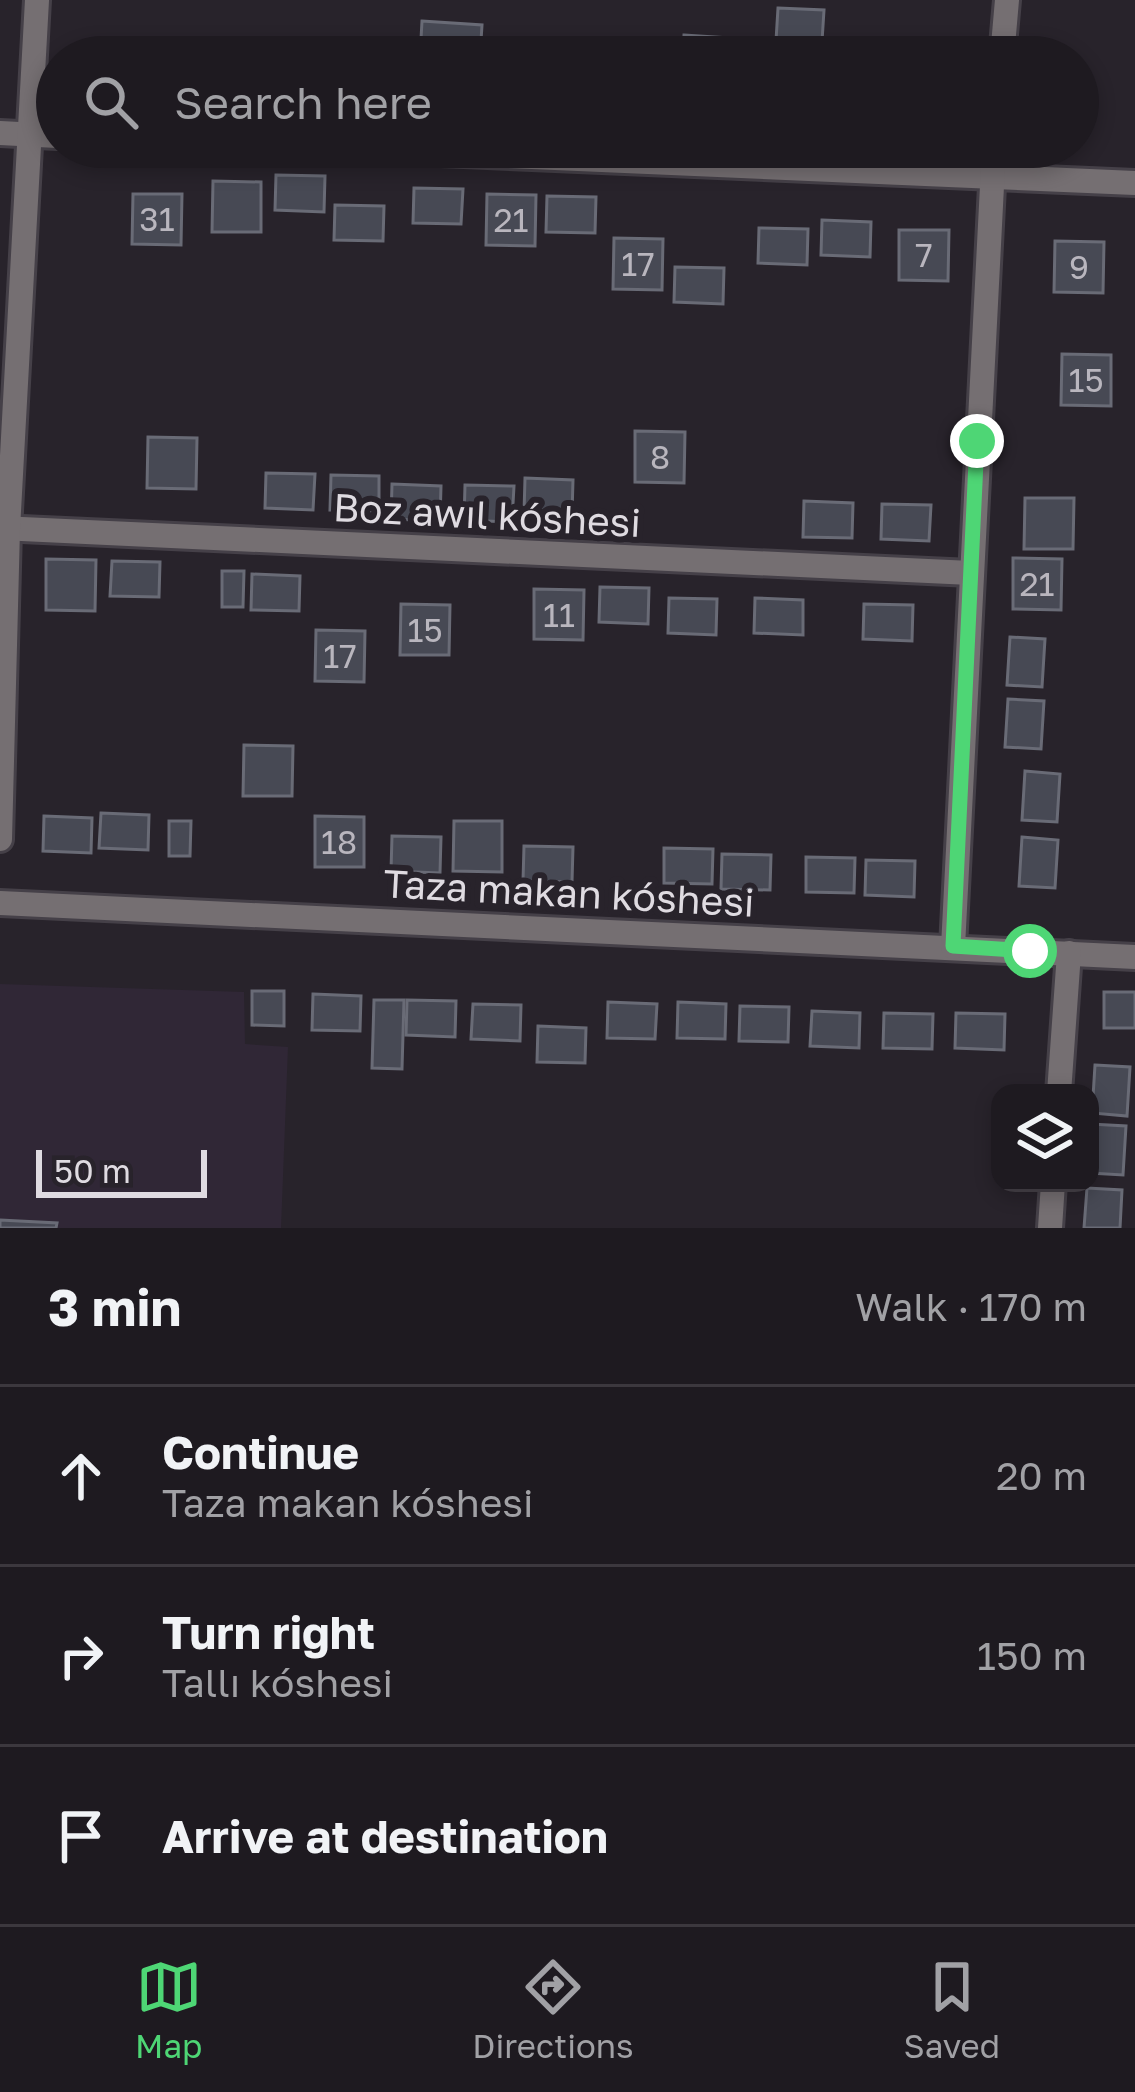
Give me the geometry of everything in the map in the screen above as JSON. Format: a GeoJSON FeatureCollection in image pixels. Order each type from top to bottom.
{"type":"FeatureCollection","features":[{"type":"Feature","properties":{"kind":"street"},"geometry":{"type":"LineString","coordinates":[[0,839],[4,528],[37,0]]}},
{"type":"Feature","properties":{"kind":"street"},"geometry":{"type":"LineString","coordinates":[[1004,36],[1007,0]]}},
{"type":"Feature","properties":{"kind":"street"},"geometry":{"type":"LineString","coordinates":[[0,133],[36,135]]}},
{"type":"Feature","properties":{"kind":"street"},"geometry":{"type":"LineString","coordinates":[[768,168],[1135,183]]}},
{"type":"Feature","properties":{"kind":"street"},"geometry":{"type":"LineString","coordinates":[[953,946],[992,168]]}},
{"type":"Feature","properties":{"kind":"street","name":"Boz awıl kóshesi"},"geometry":{"type":"LineString","coordinates":[[4,528],[971,573]]}},
{"type":"Feature","properties":{"kind":"street","name":"Taza makan kóshesi"},"geometry":{"type":"LineString","coordinates":[[0,903],[1135,957]]}},
{"type":"Feature","properties":{"kind":"street"},"geometry":{"type":"LineString","coordinates":[[1060,1084],[1069,953]]}},
{"type":"Feature","properties":{"kind":"street"},"geometry":{"type":"LineString","coordinates":[[1050,1228],[1052,1192]]}},
{"type":"Feature","properties":{"kind":"shaded area"},"geometry":{"type":"Polygon","coordinates":[[[0,984],[244,992],[245,1044],[288,1047],[281,1228],[0,1228],[0,984]]]}},
{"type":"Feature","properties":{"kind":"building"},"geometry":{"type":"Polygon","coordinates":[[[778,8],[824,10],[822,36],[776,36],[778,8]]]}},
{"type":"Feature","properties":{"kind":"building"},"geometry":{"type":"Polygon","coordinates":[[[422,21],[482,25],[481,36],[421,36],[422,21]]]}},
{"type":"Feature","properties":{"kind":"building"},"geometry":{"type":"Polygon","coordinates":[[[276,175],[325,176],[324,212],[275,210],[276,175]]]}},
{"type":"Feature","properties":{"kind":"building"},"geometry":{"type":"Polygon","coordinates":[[[213,181],[261,182],[261,232],[212,232],[213,181]]]}},
{"type":"Feature","properties":{"kind":"building"},"geometry":{"type":"Polygon","coordinates":[[[414,188],[463,189],[461,224],[413,223],[414,188]]]}},
{"type":"Feature","properties":{"kind":"building"},"geometry":{"type":"Polygon","coordinates":[[[133,194],[182,194],[181,245],[132,244],[133,194]]]}},
{"type":"Feature","properties":{"kind":"building"},"geometry":{"type":"Polygon","coordinates":[[[487,194],[536,195],[535,246],[486,245],[487,194]]]}},
{"type":"Feature","properties":{"kind":"building"},"geometry":{"type":"Polygon","coordinates":[[[547,196],[596,197],[595,233],[546,232],[547,196]]]}},
{"type":"Feature","properties":{"kind":"building"},"geometry":{"type":"Polygon","coordinates":[[[335,205],[384,206],[383,241],[334,240],[335,205]]]}},
{"type":"Feature","properties":{"kind":"building"},"geometry":{"type":"Polygon","coordinates":[[[822,220],[871,222],[870,257],[821,255],[822,220]]]}},
{"type":"Feature","properties":{"kind":"building"},"geometry":{"type":"Polygon","coordinates":[[[759,228],[808,229],[807,265],[758,263],[759,228]]]}},
{"type":"Feature","properties":{"kind":"building"},"geometry":{"type":"Polygon","coordinates":[[[899,230],[949,230],[948,281],[899,280],[899,230]]]}},
{"type":"Feature","properties":{"kind":"building"},"geometry":{"type":"Polygon","coordinates":[[[614,238],[663,239],[662,290],[613,289],[614,238]]]}},
{"type":"Feature","properties":{"kind":"building"},"geometry":{"type":"Polygon","coordinates":[[[1055,241],[1104,242],[1103,293],[1054,292],[1055,241]]]}},
{"type":"Feature","properties":{"kind":"building"},"geometry":{"type":"Polygon","coordinates":[[[675,267],[724,268],[723,304],[674,302],[675,267]]]}},
{"type":"Feature","properties":{"kind":"building"},"geometry":{"type":"Polygon","coordinates":[[[1062,354],[1111,355],[1111,406],[1061,405],[1062,354]]]}},
{"type":"Feature","properties":{"kind":"building"},"geometry":{"type":"Polygon","coordinates":[[[635,431],[685,432],[684,483],[635,482],[635,431]]]}},
{"type":"Feature","properties":{"kind":"building"},"geometry":{"type":"Polygon","coordinates":[[[148,437],[197,438],[196,489],[147,488],[148,437]]]}},
{"type":"Feature","properties":{"kind":"building"},"geometry":{"type":"Polygon","coordinates":[[[266,473],[315,474],[313,510],[265,508],[266,473]]]}},
{"type":"Feature","properties":{"kind":"building"},"geometry":{"type":"Polygon","coordinates":[[[331,475],[379,476],[379,511],[330,510],[331,475]]]}},
{"type":"Feature","properties":{"kind":"building"},"geometry":{"type":"Polygon","coordinates":[[[525,478],[573,480],[572,515],[524,513],[525,478]]]}},
{"type":"Feature","properties":{"kind":"building"},"geometry":{"type":"Polygon","coordinates":[[[392,484],[441,486],[440,521],[391,519],[392,484]]]}},
{"type":"Feature","properties":{"kind":"building"},"geometry":{"type":"Polygon","coordinates":[[[465,485],[514,486],[512,522],[464,520],[465,485]]]}},
{"type":"Feature","properties":{"kind":"building"},"geometry":{"type":"Polygon","coordinates":[[[1025,498],[1074,498],[1073,549],[1024,549],[1025,498]]]}},
{"type":"Feature","properties":{"kind":"building"},"geometry":{"type":"Polygon","coordinates":[[[804,501],[853,503],[852,538],[803,537],[804,501]]]}},
{"type":"Feature","properties":{"kind":"building"},"geometry":{"type":"Polygon","coordinates":[[[882,504],[931,505],[929,541],[881,539],[882,504]]]}},
{"type":"Feature","properties":{"kind":"building"},"geometry":{"type":"Polygon","coordinates":[[[1013,558],[1062,559],[1061,610],[1013,609],[1013,558]]]}},
{"type":"Feature","properties":{"kind":"building"},"geometry":{"type":"Polygon","coordinates":[[[46,559],[96,560],[95,611],[46,610],[46,559]]]}},
{"type":"Feature","properties":{"kind":"building"},"geometry":{"type":"Polygon","coordinates":[[[112,561],[160,562],[159,597],[110,596],[112,561]]]}},
{"type":"Feature","properties":{"kind":"building"},"geometry":{"type":"Polygon","coordinates":[[[222,571],[244,571],[243,607],[222,607],[222,571]]]}},
{"type":"Feature","properties":{"kind":"building"},"geometry":{"type":"Polygon","coordinates":[[[252,574],[300,576],[299,611],[251,610],[252,574]]]}},
{"type":"Feature","properties":{"kind":"building"},"geometry":{"type":"Polygon","coordinates":[[[600,587],[649,588],[648,624],[599,622],[600,587]]]}},
{"type":"Feature","properties":{"kind":"building"},"geometry":{"type":"Polygon","coordinates":[[[534,589],[584,590],[583,640],[534,639],[534,589]]]}},
{"type":"Feature","properties":{"kind":"building"},"geometry":{"type":"Polygon","coordinates":[[[669,598],[717,599],[716,635],[668,633],[669,598]]]}},
{"type":"Feature","properties":{"kind":"building"},"geometry":{"type":"Polygon","coordinates":[[[755,598],[803,600],[803,635],[754,633],[755,598]]]}},
{"type":"Feature","properties":{"kind":"building"},"geometry":{"type":"Polygon","coordinates":[[[401,604],[450,605],[449,655],[400,655],[401,604]]]}},
{"type":"Feature","properties":{"kind":"building"},"geometry":{"type":"Polygon","coordinates":[[[864,604],[913,605],[912,641],[863,639],[864,604]]]}},
{"type":"Feature","properties":{"kind":"building"},"geometry":{"type":"Polygon","coordinates":[[[316,630],[365,631],[364,682],[315,681],[316,630]]]}},
{"type":"Feature","properties":{"kind":"building"},"geometry":{"type":"Polygon","coordinates":[[[1010,637],[1045,639],[1042,687],[1007,685],[1010,637]]]}},
{"type":"Feature","properties":{"kind":"building"},"geometry":{"type":"Polygon","coordinates":[[[1008,699],[1044,701],[1041,749],[1005,747],[1008,699]]]}},
{"type":"Feature","properties":{"kind":"building"},"geometry":{"type":"Polygon","coordinates":[[[244,745],[293,746],[292,796],[243,796],[244,745]]]}},
{"type":"Feature","properties":{"kind":"building"},"geometry":{"type":"Polygon","coordinates":[[[1025,771],[1060,774],[1057,822],[1022,820],[1025,771]]]}},
{"type":"Feature","properties":{"kind":"building"},"geometry":{"type":"Polygon","coordinates":[[[101,813],[149,815],[148,850],[99,848],[101,813]]]}},
{"type":"Feature","properties":{"kind":"building"},"geometry":{"type":"Polygon","coordinates":[[[44,816],[92,818],[91,853],[43,851],[44,816]]]}},
{"type":"Feature","properties":{"kind":"building"},"geometry":{"type":"Polygon","coordinates":[[[315,816],[364,817],[364,867],[315,867],[315,816]]]}},
{"type":"Feature","properties":{"kind":"building"},"geometry":{"type":"Polygon","coordinates":[[[169,821],[191,821],[190,856],[169,856],[169,821]]]}},
{"type":"Feature","properties":{"kind":"building"},"geometry":{"type":"Polygon","coordinates":[[[454,821],[502,821],[502,872],[453,871],[454,821]]]}},
{"type":"Feature","properties":{"kind":"building"},"geometry":{"type":"Polygon","coordinates":[[[392,836],[441,837],[440,873],[391,871],[392,836]]]}},
{"type":"Feature","properties":{"kind":"building"},"geometry":{"type":"Polygon","coordinates":[[[1022,837],[1058,840],[1055,888],[1019,886],[1022,837]]]}},
{"type":"Feature","properties":{"kind":"building"},"geometry":{"type":"Polygon","coordinates":[[[524,846],[573,847],[572,882],[523,881],[524,846]]]}},
{"type":"Feature","properties":{"kind":"building"},"geometry":{"type":"Polygon","coordinates":[[[664,848],[713,849],[712,884],[664,883],[664,848]]]}},
{"type":"Feature","properties":{"kind":"building"},"geometry":{"type":"Polygon","coordinates":[[[722,854],[771,855],[770,890],[721,889],[722,854]]]}},
{"type":"Feature","properties":{"kind":"building"},"geometry":{"type":"Polygon","coordinates":[[[806,857],[855,858],[854,893],[806,892],[806,857]]]}},
{"type":"Feature","properties":{"kind":"building"},"geometry":{"type":"Polygon","coordinates":[[[866,860],[915,861],[914,897],[865,895],[866,860]]]}},
{"type":"Feature","properties":{"kind":"building"},"geometry":{"type":"Polygon","coordinates":[[[252,991],[284,991],[284,1026],[252,1025],[252,991]]]}},
{"type":"Feature","properties":{"kind":"building"},"geometry":{"type":"Polygon","coordinates":[[[1104,992],[1135,992],[1135,1028],[1104,1028],[1104,992]]]}},
{"type":"Feature","properties":{"kind":"building"},"geometry":{"type":"Polygon","coordinates":[[[313,994],[361,996],[360,1031],[312,1030],[313,994]]]}},
{"type":"Feature","properties":{"kind":"building"},"geometry":{"type":"Polygon","coordinates":[[[374,1000],[404,1000],[402,1069],[372,1068],[374,1000]]]}},
{"type":"Feature","properties":{"kind":"building"},"geometry":{"type":"Polygon","coordinates":[[[407,1000],[456,1001],[455,1037],[406,1035],[407,1000]]]}},
{"type":"Feature","properties":{"kind":"building"},"geometry":{"type":"Polygon","coordinates":[[[608,1002],[657,1004],[655,1039],[607,1038],[608,1002]]]}},
{"type":"Feature","properties":{"kind":"building"},"geometry":{"type":"Polygon","coordinates":[[[678,1002],[726,1004],[725,1039],[677,1038],[678,1002]]]}},
{"type":"Feature","properties":{"kind":"building"},"geometry":{"type":"Polygon","coordinates":[[[473,1004],[521,1005],[520,1041],[471,1039],[473,1004]]]}},
{"type":"Feature","properties":{"kind":"building"},"geometry":{"type":"Polygon","coordinates":[[[740,1006],[789,1007],[788,1042],[739,1041],[740,1006]]]}},
{"type":"Feature","properties":{"kind":"building"},"geometry":{"type":"Polygon","coordinates":[[[812,1011],[860,1013],[859,1048],[810,1046],[812,1011]]]}},
{"type":"Feature","properties":{"kind":"building"},"geometry":{"type":"Polygon","coordinates":[[[884,1013],[933,1014],[932,1049],[883,1048],[884,1013]]]}},
{"type":"Feature","properties":{"kind":"building"},"geometry":{"type":"Polygon","coordinates":[[[956,1013],[1005,1014],[1004,1050],[955,1048],[956,1013]]]}},
{"type":"Feature","properties":{"kind":"building"},"geometry":{"type":"Polygon","coordinates":[[[538,1026],[586,1028],[585,1063],[537,1062],[538,1026]]]}},
{"type":"Feature","properties":{"kind":"building"},"geometry":{"type":"Polygon","coordinates":[[[1095,1065],[1130,1067],[1127,1116],[1099,1114],[1099,1084],[1094,1084],[1095,1065]]]}},
{"type":"Feature","properties":{"kind":"building"},"geometry":{"type":"Polygon","coordinates":[[[1099,1124],[1126,1126],[1123,1175],[1099,1174],[1099,1124]]]}},
{"type":"Feature","properties":{"kind":"building"},"geometry":{"type":"Polygon","coordinates":[[[1122,1190],[1120,1228],[1084,1228],[1087,1192],[1122,1190]]]}},
{"type":"Feature","properties":{"kind":"building"},"geometry":{"type":"Polygon","coordinates":[[[0,1220],[57,1223],[56,1228],[0,1228],[0,1220]]]}},
{"type":"Feature","properties":{"kind":"route"},"geometry":{"type":"LineString","coordinates":[[977,441],[953,946],[1030,951]]}}]}
